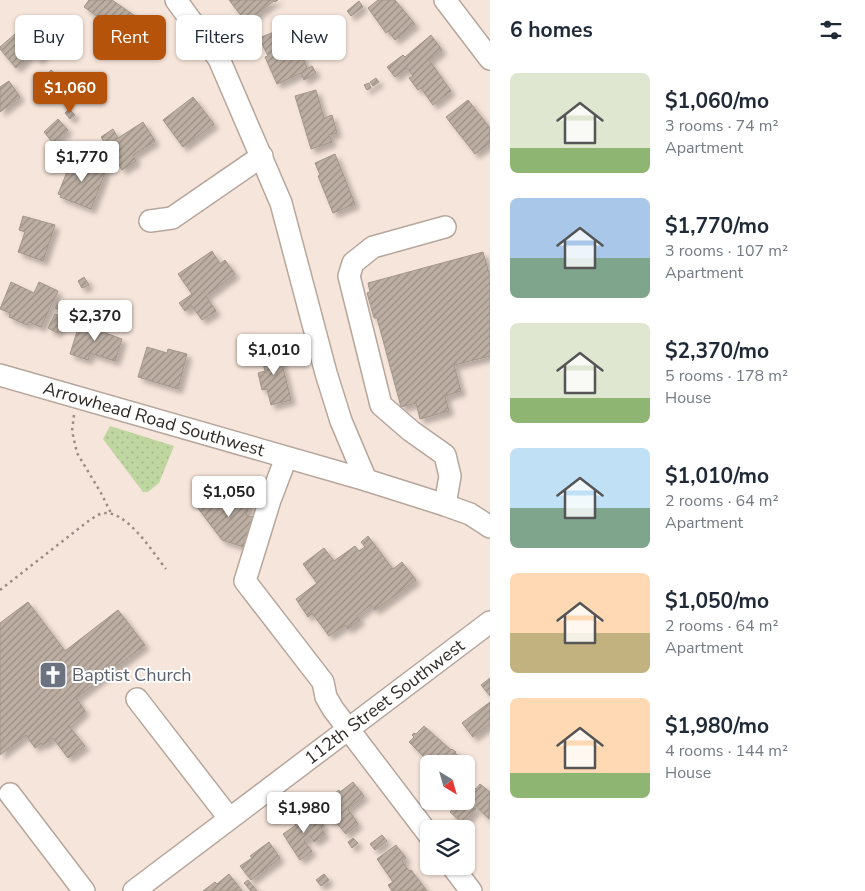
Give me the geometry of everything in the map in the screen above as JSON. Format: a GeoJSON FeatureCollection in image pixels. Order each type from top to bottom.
{"type":"FeatureCollection","features":[{"type":"Feature","properties":{"kind":"street"},"geometry":{"type":"LineString","coordinates":[[176,0],[219,59],[281,202],[326,373],[341,421],[366,480]]}},
{"type":"Feature","properties":{"kind":"street"},"geometry":{"type":"LineString","coordinates":[[445,0],[490,59]]}},
{"type":"Feature","properties":{"kind":"street"},"geometry":{"type":"LineString","coordinates":[[150,221],[172,218],[262,156]]}},
{"type":"Feature","properties":{"kind":"street"},"geometry":{"type":"LineString","coordinates":[[445,227],[373,247],[353,263],[349,276],[381,405],[410,431],[445,455],[450,476],[445,505]]}},
{"type":"Feature","properties":{"kind":"street","name":"Arrowhead Road Southwest"},"geometry":{"type":"LineString","coordinates":[[0,375],[366,480],[470,514],[490,527]]}},
{"type":"Feature","properties":{"kind":"street"},"geometry":{"type":"LineString","coordinates":[[286,458],[270,500],[245,581],[323,682],[329,703],[420,823]]}},
{"type":"Feature","properties":{"kind":"street","name":"112th Street Southwest"},"geometry":{"type":"LineString","coordinates":[[134,891],[490,622]]}},
{"type":"Feature","properties":{"kind":"street"},"geometry":{"type":"LineString","coordinates":[[137,699],[229,818]]}},
{"type":"Feature","properties":{"kind":"street"},"geometry":{"type":"LineString","coordinates":[[10,794],[84,891]]}},
{"type":"Feature","properties":{"kind":"street"},"geometry":{"type":"LineString","coordinates":[[459,875],[471,891]]}},
{"type":"Feature","properties":{"kind":"path"},"geometry":{"type":"LineString","coordinates":[[77,397],[72,431],[77,453],[102,493],[110,514]]}},
{"type":"Feature","properties":{"kind":"path"},"geometry":{"type":"LineString","coordinates":[[0,590],[86,522],[100,514],[110,514],[125,520],[138,532],[166,569]]}},
{"type":"Feature","properties":{"kind":"green space"},"geometry":{"type":"Polygon","coordinates":[[[110,426],[174,446],[159,483],[148,492],[143,492],[103,439],[110,426]]]}},
{"type":"Feature","properties":{"kind":"building"},"geometry":{"type":"Polygon","coordinates":[[[89,0],[112,0],[134,15],[95,15],[84,7],[89,0]]]}},
{"type":"Feature","properties":{"kind":"building"},"geometry":{"type":"Polygon","coordinates":[[[229,0],[278,0],[255,15],[241,15],[229,0]]]}},
{"type":"Feature","properties":{"kind":"building"},"geometry":{"type":"Polygon","coordinates":[[[378,0],[395,0],[415,24],[395,40],[388,31],[386,33],[368,8],[378,0]]]}},
{"type":"Feature","properties":{"kind":"building"},"geometry":{"type":"Polygon","coordinates":[[[359,1],[363,7],[351,16],[347,11],[359,1]]]}},
{"type":"Feature","properties":{"kind":"building"},"geometry":{"type":"Polygon","coordinates":[[[272,33],[272,60],[304,60],[307,68],[303,71],[312,66],[316,73],[304,80],[301,73],[277,84],[265,57],[268,56],[262,44],[262,37],[272,33]]]}},
{"type":"Feature","properties":{"kind":"building"},"geometry":{"type":"Polygon","coordinates":[[[15,34],[15,60],[25,60],[16,68],[0,47],[15,34]]]}},
{"type":"Feature","properties":{"kind":"building"},"geometry":{"type":"Polygon","coordinates":[[[431,35],[442,50],[429,60],[451,91],[433,105],[421,88],[418,90],[409,78],[413,76],[407,68],[395,77],[387,67],[403,55],[405,57],[431,35]]]}},
{"type":"Feature","properties":{"kind":"building"},"geometry":{"type":"Polygon","coordinates":[[[51,70],[57,75],[50,84],[44,79],[51,70]]]}},
{"type":"Feature","properties":{"kind":"building"},"geometry":{"type":"Polygon","coordinates":[[[376,78],[379,82],[373,86],[370,82],[376,78]]]}},
{"type":"Feature","properties":{"kind":"building"},"geometry":{"type":"Polygon","coordinates":[[[9,81],[20,97],[0,112],[0,87],[9,81]]]}},
{"type":"Feature","properties":{"kind":"building"},"geometry":{"type":"Polygon","coordinates":[[[369,83],[371,88],[367,90],[364,85],[369,83]]]}},
{"type":"Feature","properties":{"kind":"building"},"geometry":{"type":"Polygon","coordinates":[[[316,90],[324,118],[332,115],[337,133],[329,135],[332,142],[311,149],[295,96],[316,90]]]}},
{"type":"Feature","properties":{"kind":"building"},"geometry":{"type":"Polygon","coordinates":[[[193,97],[214,124],[183,147],[163,120],[193,97]]]}},
{"type":"Feature","properties":{"kind":"building"},"geometry":{"type":"Polygon","coordinates":[[[468,100],[490,128],[490,143],[475,154],[446,117],[468,100]]]}},
{"type":"Feature","properties":{"kind":"building"},"geometry":{"type":"Polygon","coordinates":[[[69,109],[75,115],[70,119],[65,113],[69,109]]]}},
{"type":"Feature","properties":{"kind":"building"},"geometry":{"type":"Polygon","coordinates":[[[58,119],[68,130],[53,143],[44,132],[58,119]]]}},
{"type":"Feature","properties":{"kind":"building"},"geometry":{"type":"Polygon","coordinates":[[[143,122],[155,141],[133,155],[136,161],[122,170],[101,137],[113,129],[118,138],[143,122]]]}},
{"type":"Feature","properties":{"kind":"building"},"geometry":{"type":"Polygon","coordinates":[[[335,154],[355,204],[333,213],[318,176],[320,175],[315,163],[335,154]]]}},
{"type":"Feature","properties":{"kind":"building"},"geometry":{"type":"Polygon","coordinates":[[[77,158],[106,170],[91,209],[60,197],[61,195],[58,194],[69,167],[73,168],[77,158]]]}},
{"type":"Feature","properties":{"kind":"building"},"geometry":{"type":"Polygon","coordinates":[[[23,216],[55,225],[43,261],[18,252],[25,232],[19,230],[23,216]]]}},
{"type":"Feature","properties":{"kind":"building"},"geometry":{"type":"Polygon","coordinates":[[[212,251],[220,264],[225,260],[235,274],[206,296],[216,311],[202,320],[192,306],[185,311],[179,303],[192,294],[178,274],[212,251]]]}},
{"type":"Feature","properties":{"kind":"building"},"geometry":{"type":"Polygon","coordinates":[[[483,252],[490,277],[490,356],[454,365],[461,391],[445,396],[449,411],[420,419],[416,403],[401,407],[377,318],[374,318],[367,293],[370,292],[368,283],[483,252]]]}},
{"type":"Feature","properties":{"kind":"building"},"geometry":{"type":"Polygon","coordinates":[[[84,277],[89,285],[82,288],[78,281],[84,277]]]}},
{"type":"Feature","properties":{"kind":"building"},"geometry":{"type":"Polygon","coordinates":[[[11,282],[34,293],[39,282],[58,291],[41,327],[29,322],[27,325],[9,317],[10,313],[0,309],[11,282]]]}},
{"type":"Feature","properties":{"kind":"building"},"geometry":{"type":"Polygon","coordinates":[[[58,303],[63,305],[60,310],[55,308],[58,303]]]}},
{"type":"Feature","properties":{"kind":"building"},"geometry":{"type":"Polygon","coordinates":[[[66,311],[73,313],[71,319],[65,318],[66,311]]]}},
{"type":"Feature","properties":{"kind":"building"},"geometry":{"type":"Polygon","coordinates":[[[55,314],[60,316],[57,322],[61,323],[57,333],[48,328],[55,314]]]}},
{"type":"Feature","properties":{"kind":"building"},"geometry":{"type":"Polygon","coordinates":[[[85,319],[102,324],[100,331],[122,339],[115,361],[90,353],[88,360],[70,354],[79,325],[83,326],[85,319]]]}},
{"type":"Feature","properties":{"kind":"building"},"geometry":{"type":"Polygon","coordinates":[[[277,344],[291,400],[271,405],[267,389],[262,390],[258,373],[265,371],[259,349],[277,344]]]}},
{"type":"Feature","properties":{"kind":"building"},"geometry":{"type":"Polygon","coordinates":[[[147,347],[167,353],[168,349],[187,354],[178,389],[138,377],[147,347]]]}},
{"type":"Feature","properties":{"kind":"building"},"geometry":{"type":"Polygon","coordinates":[[[203,489],[250,504],[246,515],[260,519],[250,549],[222,540],[197,507],[203,489]]]}},
{"type":"Feature","properties":{"kind":"building"},"geometry":{"type":"Polygon","coordinates":[[[368,536],[393,569],[402,562],[416,580],[375,610],[371,605],[357,616],[360,620],[348,629],[345,625],[329,636],[312,613],[308,617],[296,599],[317,583],[303,564],[324,548],[334,561],[355,546],[359,551],[365,547],[361,542],[368,536]]]}},
{"type":"Feature","properties":{"kind":"building","name":"Baptist Church"},"geometry":{"type":"Polygon","coordinates":[[[28,602],[65,651],[118,610],[145,645],[76,698],[85,711],[69,726],[85,746],[68,758],[53,738],[35,748],[26,735],[0,755],[0,623],[28,602]]]}},
{"type":"Feature","properties":{"kind":"building"},"geometry":{"type":"Polygon","coordinates":[[[490,678],[490,696],[481,685],[490,678]]]}},
{"type":"Feature","properties":{"kind":"building"},"geometry":{"type":"Polygon","coordinates":[[[490,702],[490,724],[473,737],[462,723],[490,702]]]}},
{"type":"Feature","properties":{"kind":"building"},"geometry":{"type":"Polygon","coordinates":[[[424,726],[451,750],[456,752],[457,755],[422,755],[409,742],[414,737],[412,735],[416,734],[424,726]]]}},
{"type":"Feature","properties":{"kind":"building"},"geometry":{"type":"Polygon","coordinates":[[[353,782],[364,796],[348,809],[358,824],[346,834],[319,805],[353,782]]]}},
{"type":"Feature","properties":{"kind":"building"},"geometry":{"type":"Polygon","coordinates":[[[480,784],[490,792],[489,819],[475,806],[476,789],[480,784]]]}},
{"type":"Feature","properties":{"kind":"building"},"geometry":{"type":"Polygon","coordinates":[[[476,809],[466,820],[459,820],[450,812],[452,810],[476,809]]]}},
{"type":"Feature","properties":{"kind":"building"},"geometry":{"type":"Polygon","coordinates":[[[312,810],[324,826],[321,828],[325,834],[314,842],[310,836],[304,841],[312,851],[300,860],[283,834],[312,810]]]}},
{"type":"Feature","properties":{"kind":"building"},"geometry":{"type":"Polygon","coordinates":[[[382,835],[387,841],[375,850],[370,844],[382,835]]]}},
{"type":"Feature","properties":{"kind":"building"},"geometry":{"type":"Polygon","coordinates":[[[353,838],[358,843],[352,848],[348,842],[353,838]]]}},
{"type":"Feature","properties":{"kind":"building"},"geometry":{"type":"Polygon","coordinates":[[[269,842],[280,858],[251,880],[240,866],[269,842]]]}},
{"type":"Feature","properties":{"kind":"building"},"geometry":{"type":"Polygon","coordinates":[[[396,845],[406,858],[402,861],[427,891],[392,891],[388,885],[393,882],[377,859],[396,845]]]}},
{"type":"Feature","properties":{"kind":"building"},"geometry":{"type":"Polygon","coordinates":[[[229,874],[242,891],[203,891],[215,882],[217,884],[229,874]]]}},
{"type":"Feature","properties":{"kind":"building"},"geometry":{"type":"Polygon","coordinates":[[[324,874],[329,880],[321,886],[316,880],[324,874]]]}},
{"type":"Feature","properties":{"kind":"building"},"geometry":{"type":"Polygon","coordinates":[[[248,880],[257,891],[251,891],[244,883],[248,880]]]}},
{"type":"Feature","properties":{"kind":"place","name":"Baptist Church"},"geometry":{"type":"Point","coordinates":[53,675]}}]}
